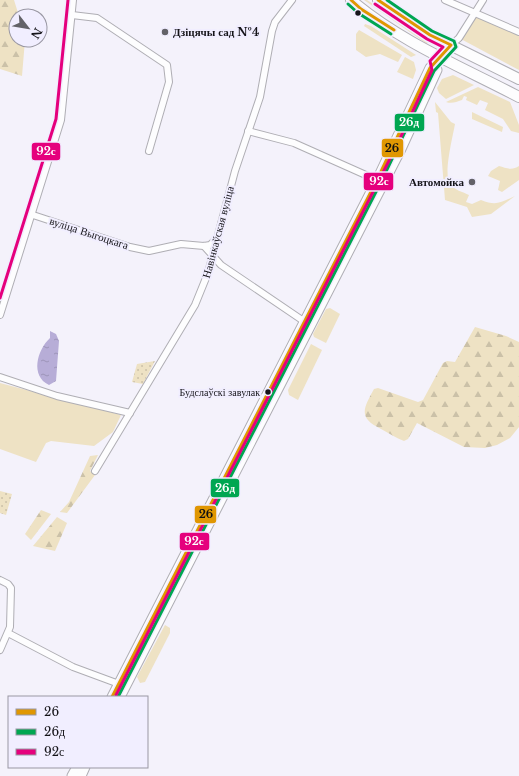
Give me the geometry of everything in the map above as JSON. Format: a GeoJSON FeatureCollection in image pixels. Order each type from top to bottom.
{"type":"FeatureCollection","features":[{"type":"Feature","properties":{"kind":"main road"},"geometry":{"type":"LineString","coordinates":[[351,0],[361,9],[438,60],[519,97]]}},
{"type":"Feature","properties":{"kind":"main road"},"geometry":{"type":"LineString","coordinates":[[378,0],[430,35],[519,79]]}},
{"type":"Feature","properties":{"kind":"main road"},"geometry":{"type":"LineString","coordinates":[[113,696],[377,180],[430,68],[451,45]]}},
{"type":"Feature","properties":{"kind":"main road"},"geometry":{"type":"LineString","coordinates":[[121,696],[401,149],[437,70],[438,60]]}},
{"type":"Feature","properties":{"kind":"street"},"geometry":{"type":"LineString","coordinates":[[0,315],[30,214],[61,120],[73,0]]}},
{"type":"Feature","properties":{"kind":"street","name":"Навінкаўская вуліца"},"geometry":{"type":"LineString","coordinates":[[95,471],[195,305],[213,256],[216,239],[264,78],[272,31],[275,22],[292,0]]}},
{"type":"Feature","properties":{"kind":"street"},"geometry":{"type":"LineString","coordinates":[[445,0],[519,32]]}},
{"type":"Feature","properties":{"kind":"street"},"geometry":{"type":"LineString","coordinates":[[451,45],[459,38],[482,0]]}},
{"type":"Feature","properties":{"kind":"street"},"geometry":{"type":"LineString","coordinates":[[72,15],[97,18],[167,65],[169,82],[149,150]]}},
{"type":"Feature","properties":{"kind":"street"},"geometry":{"type":"LineString","coordinates":[[248,131],[294,143],[377,180]]}},
{"type":"Feature","properties":{"kind":"street","name":"вуліца Выгоцкага"},"geometry":{"type":"LineString","coordinates":[[30,214],[130,247],[149,251],[181,244],[204,246]]}},
{"type":"Feature","properties":{"kind":"street"},"geometry":{"type":"LineString","coordinates":[[204,246],[210,245],[216,239]]}},
{"type":"Feature","properties":{"kind":"street"},"geometry":{"type":"LineString","coordinates":[[204,246],[221,265],[305,322]]}},
{"type":"Feature","properties":{"kind":"street"},"geometry":{"type":"LineString","coordinates":[[208,272],[214,265],[221,265]]}},
{"type":"Feature","properties":{"kind":"street"},"geometry":{"type":"LineString","coordinates":[[0,377],[58,396],[130,413]]}},
{"type":"Feature","properties":{"kind":"street"},"geometry":{"type":"LineString","coordinates":[[0,580],[8,584],[11,588],[8,633],[0,650]]}},
{"type":"Feature","properties":{"kind":"street"},"geometry":{"type":"LineString","coordinates":[[8,633],[73,667],[119,684]]}},
{"type":"Feature","properties":{"kind":"green space"},"geometry":{"type":"Polygon","coordinates":[[[0,0],[14,0],[16,8],[8,8],[8,48],[24,48],[22,76],[0,69],[0,0]]]}},
{"type":"Feature","properties":{"kind":"green space"},"geometry":{"type":"Polygon","coordinates":[[[364,0],[367,0],[429,41],[427,44],[364,0]]]}},
{"type":"Feature","properties":{"kind":"green space"},"geometry":{"type":"Polygon","coordinates":[[[475,12],[519,32],[519,70],[459,38],[475,12]]]}},
{"type":"Feature","properties":{"kind":"green space"},"geometry":{"type":"Polygon","coordinates":[[[365,24],[371,26],[416,55],[411,57],[364,26],[365,24]]]}},
{"type":"Feature","properties":{"kind":"green space"},"geometry":{"type":"Polygon","coordinates":[[[359,30],[402,55],[398,62],[380,54],[366,57],[356,50],[356,34],[359,30]]]}},
{"type":"Feature","properties":{"kind":"green space"},"geometry":{"type":"Polygon","coordinates":[[[405,57],[414,62],[416,70],[413,79],[397,72],[405,57]]]}},
{"type":"Feature","properties":{"kind":"green space"},"geometry":{"type":"Polygon","coordinates":[[[453,75],[474,85],[446,99],[439,93],[437,88],[442,79],[453,75]]]}},
{"type":"Feature","properties":{"kind":"green space"},"geometry":{"type":"Polygon","coordinates":[[[478,87],[510,102],[519,125],[519,133],[511,131],[503,119],[485,110],[488,103],[480,100],[477,105],[466,100],[467,97],[464,96],[462,100],[452,103],[446,102],[478,87]]]}},
{"type":"Feature","properties":{"kind":"green space"},"geometry":{"type":"Polygon","coordinates":[[[435,102],[451,122],[455,124],[448,164],[448,179],[450,184],[456,189],[469,195],[466,202],[472,204],[481,200],[491,203],[498,203],[515,196],[491,214],[472,217],[467,207],[445,200],[438,113],[436,112],[435,102]]]}},
{"type":"Feature","properties":{"kind":"green space"},"geometry":{"type":"Polygon","coordinates":[[[472,112],[503,127],[502,132],[472,119],[472,112]]]}},
{"type":"Feature","properties":{"kind":"green space"},"geometry":{"type":"Polygon","coordinates":[[[499,166],[511,169],[519,166],[519,180],[502,192],[498,190],[500,181],[488,176],[491,171],[499,166]]]}},
{"type":"Feature","properties":{"kind":"green space"},"geometry":{"type":"Polygon","coordinates":[[[330,308],[340,314],[326,343],[314,337],[313,334],[326,309],[330,308]]]}},
{"type":"Feature","properties":{"kind":"green space"},"geometry":{"type":"Polygon","coordinates":[[[475,327],[506,336],[519,342],[519,427],[510,438],[497,445],[485,448],[464,447],[417,423],[408,439],[404,441],[369,421],[366,417],[365,408],[374,389],[378,388],[418,402],[423,400],[443,363],[447,361],[455,362],[475,327]]]}},
{"type":"Feature","properties":{"kind":"green space"},"geometry":{"type":"Polygon","coordinates":[[[311,344],[322,350],[298,400],[289,395],[288,390],[311,344]]]}},
{"type":"Feature","properties":{"kind":"green space"},"geometry":{"type":"Polygon","coordinates":[[[155,361],[143,384],[132,382],[137,364],[155,361]]]}},
{"type":"Feature","properties":{"kind":"green space"},"geometry":{"type":"Polygon","coordinates":[[[0,383],[121,415],[113,432],[94,446],[51,441],[46,443],[36,462],[0,449],[0,383]]]}},
{"type":"Feature","properties":{"kind":"green space"},"geometry":{"type":"Polygon","coordinates":[[[98,455],[90,471],[95,475],[67,513],[60,512],[69,502],[90,456],[98,455]]]}},
{"type":"Feature","properties":{"kind":"green space"},"geometry":{"type":"Polygon","coordinates":[[[0,491],[12,494],[6,515],[0,513],[0,491]]]}},
{"type":"Feature","properties":{"kind":"green space"},"geometry":{"type":"Polygon","coordinates":[[[41,510],[51,514],[31,540],[25,534],[41,510]]]}},
{"type":"Feature","properties":{"kind":"green space"},"geometry":{"type":"Polygon","coordinates":[[[57,517],[67,523],[55,551],[33,546],[57,517]]]}},
{"type":"Feature","properties":{"kind":"green space"},"geometry":{"type":"Polygon","coordinates":[[[165,625],[170,628],[170,633],[145,682],[140,683],[137,677],[165,625]]]}},
{"type":"Feature","properties":{"kind":"water"},"geometry":{"type":"Polygon","coordinates":[[[50,331],[56,334],[59,341],[56,381],[49,385],[39,376],[38,363],[42,349],[50,338],[50,331]]]}},
{"type":"Feature","properties":{"kind":"transit line","name":"92с"},"geometry":{"type":"LineString","coordinates":[[0,298],[56,119],[68,0]]}},
{"type":"Feature","properties":{"kind":"transit line","name":"26"},"geometry":{"type":"LineString","coordinates":[[351,0],[361,9],[394,30]]}},
{"type":"Feature","properties":{"kind":"transit line","name":"26"},"geometry":{"type":"LineString","coordinates":[[113,696],[377,180],[430,68],[451,45],[430,35],[378,0]]}},
{"type":"Feature","properties":{"kind":"transit line","name":"26д"},"geometry":{"type":"LineString","coordinates":[[119,696],[381,182],[434,71],[456,47],[454,41],[432,31],[387,0]]}},
{"type":"Feature","properties":{"kind":"transit line","name":"26д"},"geometry":{"type":"LineString","coordinates":[[348,4],[358,13],[391,34]]}},
{"type":"Feature","properties":{"kind":"transit line","name":"92с"},"geometry":{"type":"LineString","coordinates":[[116,695],[396,147],[432,70],[430,61],[443,47],[427,39],[375,4]]}},
{"type":"Feature","properties":{"kind":"place","name":"Дзіцячы сад №4"},"geometry":{"type":"Point","coordinates":[165,32]}},
{"type":"Feature","properties":{"kind":"place","name":"Автомойка"},"geometry":{"type":"Point","coordinates":[472,182]}},
{"type":"Feature","properties":{"kind":"place","name":"Будслаўскі завулак"},"geometry":{"type":"Point","coordinates":[268,392]}}]}
